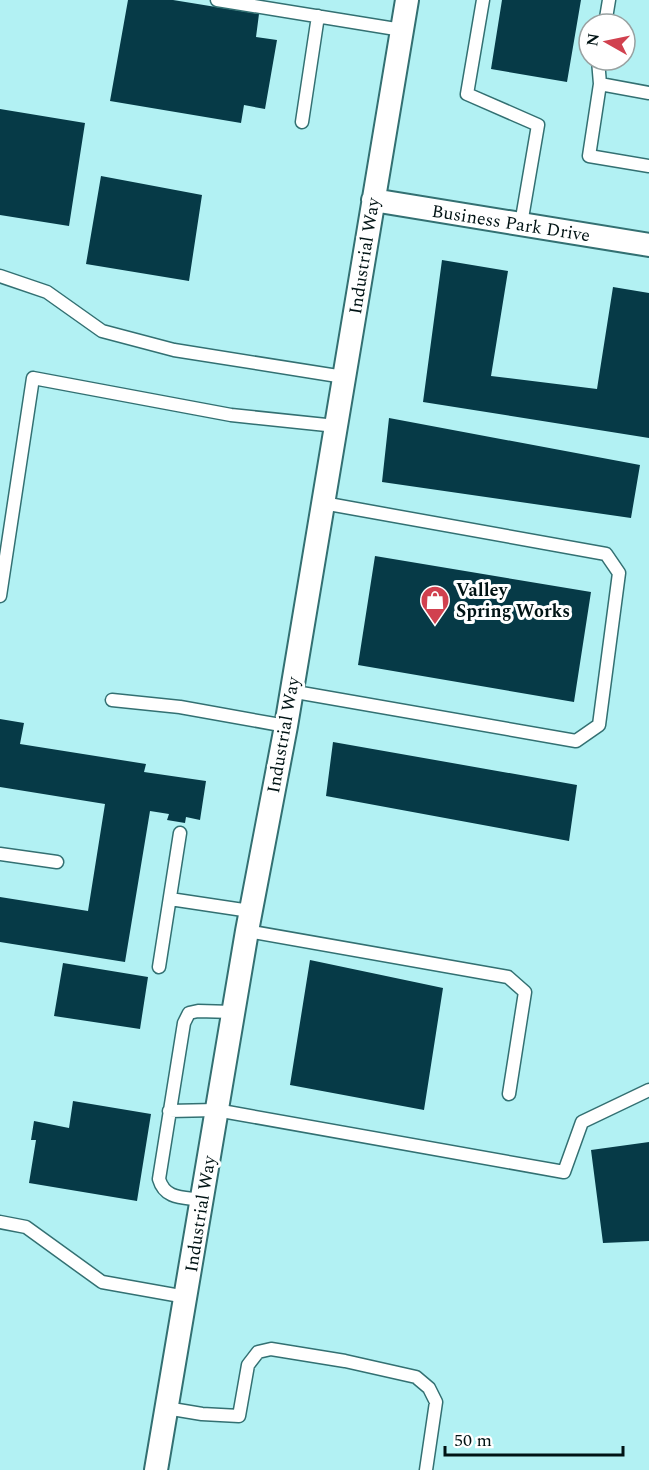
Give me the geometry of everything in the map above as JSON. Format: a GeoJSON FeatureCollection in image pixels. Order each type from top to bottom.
{"type":"FeatureCollection","features":[{"type":"Feature","properties":{"kind":"street","name":"Industrial Way"},"geometry":{"type":"LineString","coordinates":[[156,1470],[248,921],[286,726],[290,691],[345,377],[407,0]]}},
{"type":"Feature","properties":{"kind":"street","name":"Business Park Drive"},"geometry":{"type":"LineString","coordinates":[[373,200],[649,245]]}},
{"type":"Feature","properties":{"kind":"lane"},"geometry":{"type":"LineString","coordinates":[[217,0],[402,30]]}},
{"type":"Feature","properties":{"kind":"lane"},"geometry":{"type":"LineString","coordinates":[[483,0],[467,94],[538,125],[521,224]]}},
{"type":"Feature","properties":{"kind":"lane"},"geometry":{"type":"LineString","coordinates":[[302,122],[318,16]]}},
{"type":"Feature","properties":{"kind":"lane"},"geometry":{"type":"LineString","coordinates":[[599,72],[600,84],[589,156],[649,166]]}},
{"type":"Feature","properties":{"kind":"lane"},"geometry":{"type":"LineString","coordinates":[[600,84],[649,93]]}},
{"type":"Feature","properties":{"kind":"lane"},"geometry":{"type":"LineString","coordinates":[[0,276],[47,292],[102,331],[174,350],[345,377]]}},
{"type":"Feature","properties":{"kind":"lane"},"geometry":{"type":"LineString","coordinates":[[0,596],[33,378],[231,415],[336,426]]}},
{"type":"Feature","properties":{"kind":"lane"},"geometry":{"type":"LineString","coordinates":[[290,691],[576,741],[599,725],[620,573],[606,554],[323,503]]}},
{"type":"Feature","properties":{"kind":"lane"},"geometry":{"type":"LineString","coordinates":[[112,700],[180,707],[286,726]]}},
{"type":"Feature","properties":{"kind":"lane"},"geometry":{"type":"LineString","coordinates":[[159,967],[180,833]]}},
{"type":"Feature","properties":{"kind":"lane"},"geometry":{"type":"LineString","coordinates":[[0,854],[57,862]]}},
{"type":"Feature","properties":{"kind":"lane"},"geometry":{"type":"LineString","coordinates":[[170,899],[248,921],[508,977],[525,992],[509,1095]]}},
{"type":"Feature","properties":{"kind":"lane"},"geometry":{"type":"LineString","coordinates":[[202,1200],[169,1195],[162,1188],[159,1179],[184,1023],[189,1013],[233,1012]]}},
{"type":"Feature","properties":{"kind":"lane"},"geometry":{"type":"LineString","coordinates":[[170,1111],[216,1110],[564,1172],[582,1122],[649,1090]]}},
{"type":"Feature","properties":{"kind":"lane"},"geometry":{"type":"LineString","coordinates":[[0,1222],[26,1227],[102,1282],[186,1297]]}},
{"type":"Feature","properties":{"kind":"lane"},"geometry":{"type":"LineString","coordinates":[[166,1408],[202,1414],[239,1416],[248,1365],[258,1352],[271,1349],[345,1361],[416,1377],[429,1388],[436,1402],[426,1470]]}},
{"type":"Feature","properties":{"kind":"building"},"geometry":{"type":"Polygon","coordinates":[[[128,0],[173,0],[259,14],[256,37],[277,40],[265,109],[244,105],[241,123],[110,101],[128,0]]]}},
{"type":"Feature","properties":{"kind":"building"},"geometry":{"type":"Polygon","coordinates":[[[502,0],[581,0],[579,12],[577,12],[567,82],[491,69],[502,0]]]}},
{"type":"Feature","properties":{"kind":"building"},"geometry":{"type":"Polygon","coordinates":[[[0,109],[85,123],[69,226],[0,215],[0,109]]]}},
{"type":"Feature","properties":{"kind":"building"},"geometry":{"type":"Polygon","coordinates":[[[101,176],[202,195],[189,281],[86,264],[101,176]]]}},
{"type":"Feature","properties":{"kind":"building"},"geometry":{"type":"Polygon","coordinates":[[[442,260],[508,271],[491,376],[597,389],[613,287],[649,293],[649,438],[423,402],[442,260]]]}},
{"type":"Feature","properties":{"kind":"building"},"geometry":{"type":"Polygon","coordinates":[[[389,418],[640,465],[631,518],[382,482],[389,418]]]}},
{"type":"Feature","properties":{"kind":"building"},"geometry":{"type":"Polygon","coordinates":[[[375,556],[591,592],[574,702],[358,665],[375,556]]]}},
{"type":"Feature","properties":{"kind":"building"},"geometry":{"type":"Polygon","coordinates":[[[0,719],[24,723],[20,744],[146,764],[144,772],[206,781],[200,820],[186,817],[185,823],[167,820],[169,814],[150,811],[125,962],[0,942],[0,897],[88,911],[105,804],[0,787],[0,719]]]}},
{"type":"Feature","properties":{"kind":"building"},"geometry":{"type":"Polygon","coordinates":[[[333,742],[577,785],[569,841],[326,796],[333,742]]]}},
{"type":"Feature","properties":{"kind":"building"},"geometry":{"type":"Polygon","coordinates":[[[310,960],[443,988],[424,1110],[290,1085],[310,960]]]}},
{"type":"Feature","properties":{"kind":"building"},"geometry":{"type":"Polygon","coordinates":[[[63,963],[148,977],[140,1029],[54,1016],[63,963]]]}},
{"type":"Feature","properties":{"kind":"building"},"geometry":{"type":"Polygon","coordinates":[[[73,1101],[151,1114],[137,1201],[29,1183],[36,1140],[31,1140],[34,1121],[69,1128],[73,1101]]]}},
{"type":"Feature","properties":{"kind":"building"},"geometry":{"type":"Polygon","coordinates":[[[649,1142],[649,1241],[603,1243],[591,1150],[649,1142]]]}},
{"type":"Feature","properties":{"kind":"place","name":"Valley Spring Works"},"geometry":{"type":"Point","coordinates":[435,626]}}]}
